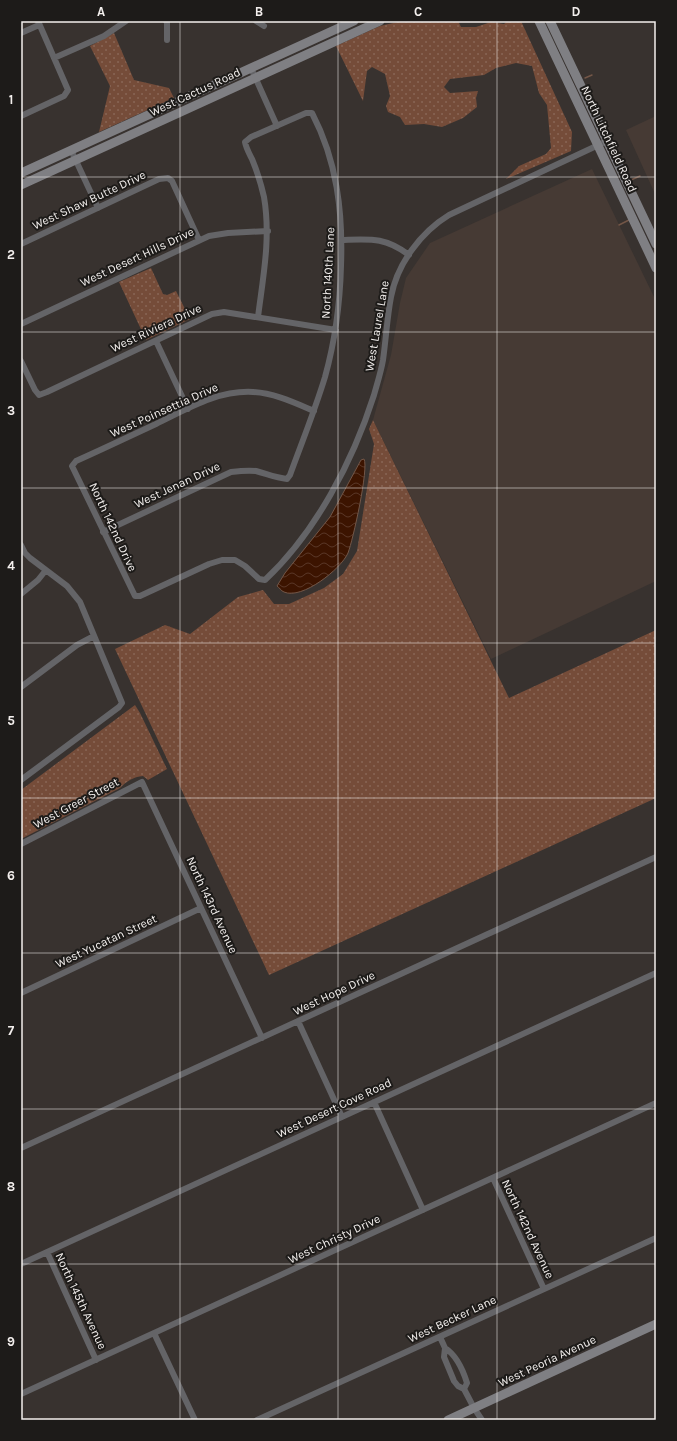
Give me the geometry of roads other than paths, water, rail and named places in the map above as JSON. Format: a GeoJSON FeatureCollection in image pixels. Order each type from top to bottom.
{"type":"FeatureCollection","features":[{"type":"Feature","properties":{"kind":"main road","name":"West Cactus Road"},"geometry":{"type":"LineString","coordinates":[[21,173],[354,21]]}},
{"type":"Feature","properties":{"kind":"main road","name":"West Cactus Road"},"geometry":{"type":"LineString","coordinates":[[21,185],[380,21]]}},
{"type":"Feature","properties":{"kind":"main road","name":"North Litchfield Road"},"geometry":{"type":"LineString","coordinates":[[539,21],[656,268]]}},
{"type":"Feature","properties":{"kind":"main road","name":"North Litchfield Road"},"geometry":{"type":"LineString","coordinates":[[550,21],[656,244]]}},
{"type":"Feature","properties":{"kind":"main road","name":"West Peoria Avenue"},"geometry":{"type":"LineString","coordinates":[[448,1420],[656,1324]]}},
{"type":"Feature","properties":{"kind":"street"},"geometry":{"type":"LineString","coordinates":[[54,58],[104,36],[126,21]]}},
{"type":"Feature","properties":{"kind":"street"},"geometry":{"type":"LineString","coordinates":[[166,21],[167,40]]}},
{"type":"Feature","properties":{"kind":"street"},"geometry":{"type":"LineString","coordinates":[[256,21],[264,26]]}},
{"type":"Feature","properties":{"kind":"street"},"geometry":{"type":"LineString","coordinates":[[21,33],[39,23],[68,90],[64,96],[21,116]]}},
{"type":"Feature","properties":{"kind":"street"},"geometry":{"type":"LineString","coordinates":[[251,68],[278,126],[245,142],[256,169],[262,190],[268,231],[258,317]]}},
{"type":"Feature","properties":{"kind":"street","name":"North 140th Lane"},"geometry":{"type":"LineString","coordinates":[[278,126],[306,113],[312,113],[326,147],[333,170],[340,207],[342,240],[340,291],[336,330],[325,377],[314,411],[287,479]]}},
{"type":"Feature","properties":{"kind":"street","name":"West Laurel Lane"},"geometry":{"type":"LineString","coordinates":[[134,596],[140,596],[209,564],[222,560],[234,560],[245,566],[259,579],[265,580],[301,539],[314,521],[337,483],[354,449],[368,412],[383,361],[391,296],[396,280],[415,245],[430,229],[449,215],[608,141]]}},
{"type":"Feature","properties":{"kind":"street"},"geometry":{"type":"LineString","coordinates":[[71,150],[98,208]]}},
{"type":"Feature","properties":{"kind":"street","name":"West Shaw Butte Drive"},"geometry":{"type":"LineString","coordinates":[[21,244],[160,179],[168,178],[172,182],[199,240]]}},
{"type":"Feature","properties":{"kind":"street","name":"West Desert Hills Drive"},"geometry":{"type":"LineString","coordinates":[[21,324],[199,240],[217,234],[268,231]]}},
{"type":"Feature","properties":{"kind":"street"},"geometry":{"type":"LineString","coordinates":[[342,240],[384,241],[409,255]]}},
{"type":"Feature","properties":{"kind":"street","name":"West Riviera Drive"},"geometry":{"type":"LineString","coordinates":[[21,361],[39,395],[212,314],[224,312],[336,330]]}},
{"type":"Feature","properties":{"kind":"street"},"geometry":{"type":"LineString","coordinates":[[156,340],[188,408]]}},
{"type":"Feature","properties":{"kind":"street","name":"West Poinsettia Drive"},"geometry":{"type":"LineString","coordinates":[[72,466],[76,461],[188,408],[222,395],[249,392],[276,396],[314,411]]}},
{"type":"Feature","properties":{"kind":"street","name":"North 142nd Drive"},"geometry":{"type":"LineString","coordinates":[[72,466],[134,596]]}},
{"type":"Feature","properties":{"kind":"street","name":"West Jenan Drive"},"geometry":{"type":"LineString","coordinates":[[103,532],[231,472],[247,470],[279,479],[287,479]]}},
{"type":"Feature","properties":{"kind":"street"},"geometry":{"type":"LineString","coordinates":[[21,545],[25,553],[30,558],[67,586],[76,596],[83,609],[122,703],[119,707],[21,780]]}},
{"type":"Feature","properties":{"kind":"street"},"geometry":{"type":"LineString","coordinates":[[21,594],[38,580],[46,570]]}},
{"type":"Feature","properties":{"kind":"street"},"geometry":{"type":"LineString","coordinates":[[21,687],[77,645],[94,636]]}},
{"type":"Feature","properties":{"kind":"street","name":"West Greer Street"},"geometry":{"type":"LineString","coordinates":[[21,844],[142,782]]}},
{"type":"Feature","properties":{"kind":"street","name":"North 143rd Avenue"},"geometry":{"type":"LineString","coordinates":[[142,782],[262,1038]]}},
{"type":"Feature","properties":{"kind":"street","name":"West Hope Drive"},"geometry":{"type":"LineString","coordinates":[[21,1148],[656,858]]}},
{"type":"Feature","properties":{"kind":"street","name":"West Yucatan Street"},"geometry":{"type":"LineString","coordinates":[[21,993],[201,908]]}},
{"type":"Feature","properties":{"kind":"street","name":"West Desert Cove Road"},"geometry":{"type":"LineString","coordinates":[[21,1264],[656,973]]}},
{"type":"Feature","properties":{"kind":"street"},"geometry":{"type":"LineString","coordinates":[[298,1021],[342,1117]]}},
{"type":"Feature","properties":{"kind":"street"},"geometry":{"type":"LineString","coordinates":[[374,1102],[423,1210]]}},
{"type":"Feature","properties":{"kind":"street","name":"West Christy Drive"},"geometry":{"type":"LineString","coordinates":[[21,1394],[656,1103]]}},
{"type":"Feature","properties":{"kind":"street","name":"North 142nd Avenue"},"geometry":{"type":"LineString","coordinates":[[493,1178],[544,1289]]}},
{"type":"Feature","properties":{"kind":"street","name":"West Becker Lane"},"geometry":{"type":"LineString","coordinates":[[257,1420],[656,1238]]}},
{"type":"Feature","properties":{"kind":"street","name":"North 145th Avenue"},"geometry":{"type":"LineString","coordinates":[[47,1252],[96,1360]]}},
{"type":"Feature","properties":{"kind":"street"},"geometry":{"type":"LineString","coordinates":[[154,1333],[195,1420]]}},
{"type":"Feature","properties":{"kind":"street"},"geometry":{"type":"LineString","coordinates":[[440,1337],[445,1348],[444,1357],[454,1381],[458,1386],[464,1389],[482,1420]]}},
{"type":"Feature","properties":{"kind":"street"},"geometry":{"type":"LineString","coordinates":[[445,1348],[452,1352],[465,1376],[467,1383],[464,1389]]}},
{"type":"Feature","properties":{"kind":"water"},"geometry":{"type":"Polygon","coordinates":[[[364,459],[364,476],[357,520],[348,553],[344,560],[320,582],[301,592],[292,593],[283,591],[277,586],[285,573],[330,517],[361,460],[364,459]]]}},
{"type":"Feature","properties":{"kind":"waterway"},"geometry":{"type":"LineString","coordinates":[[585,78],[592,75]]}},
{"type":"Feature","properties":{"kind":"waterway"},"geometry":{"type":"LineString","coordinates":[[631,180],[640,176]]}},
{"type":"Feature","properties":{"kind":"waterway"},"geometry":{"type":"LineString","coordinates":[[619,225],[629,220]]}}]}
